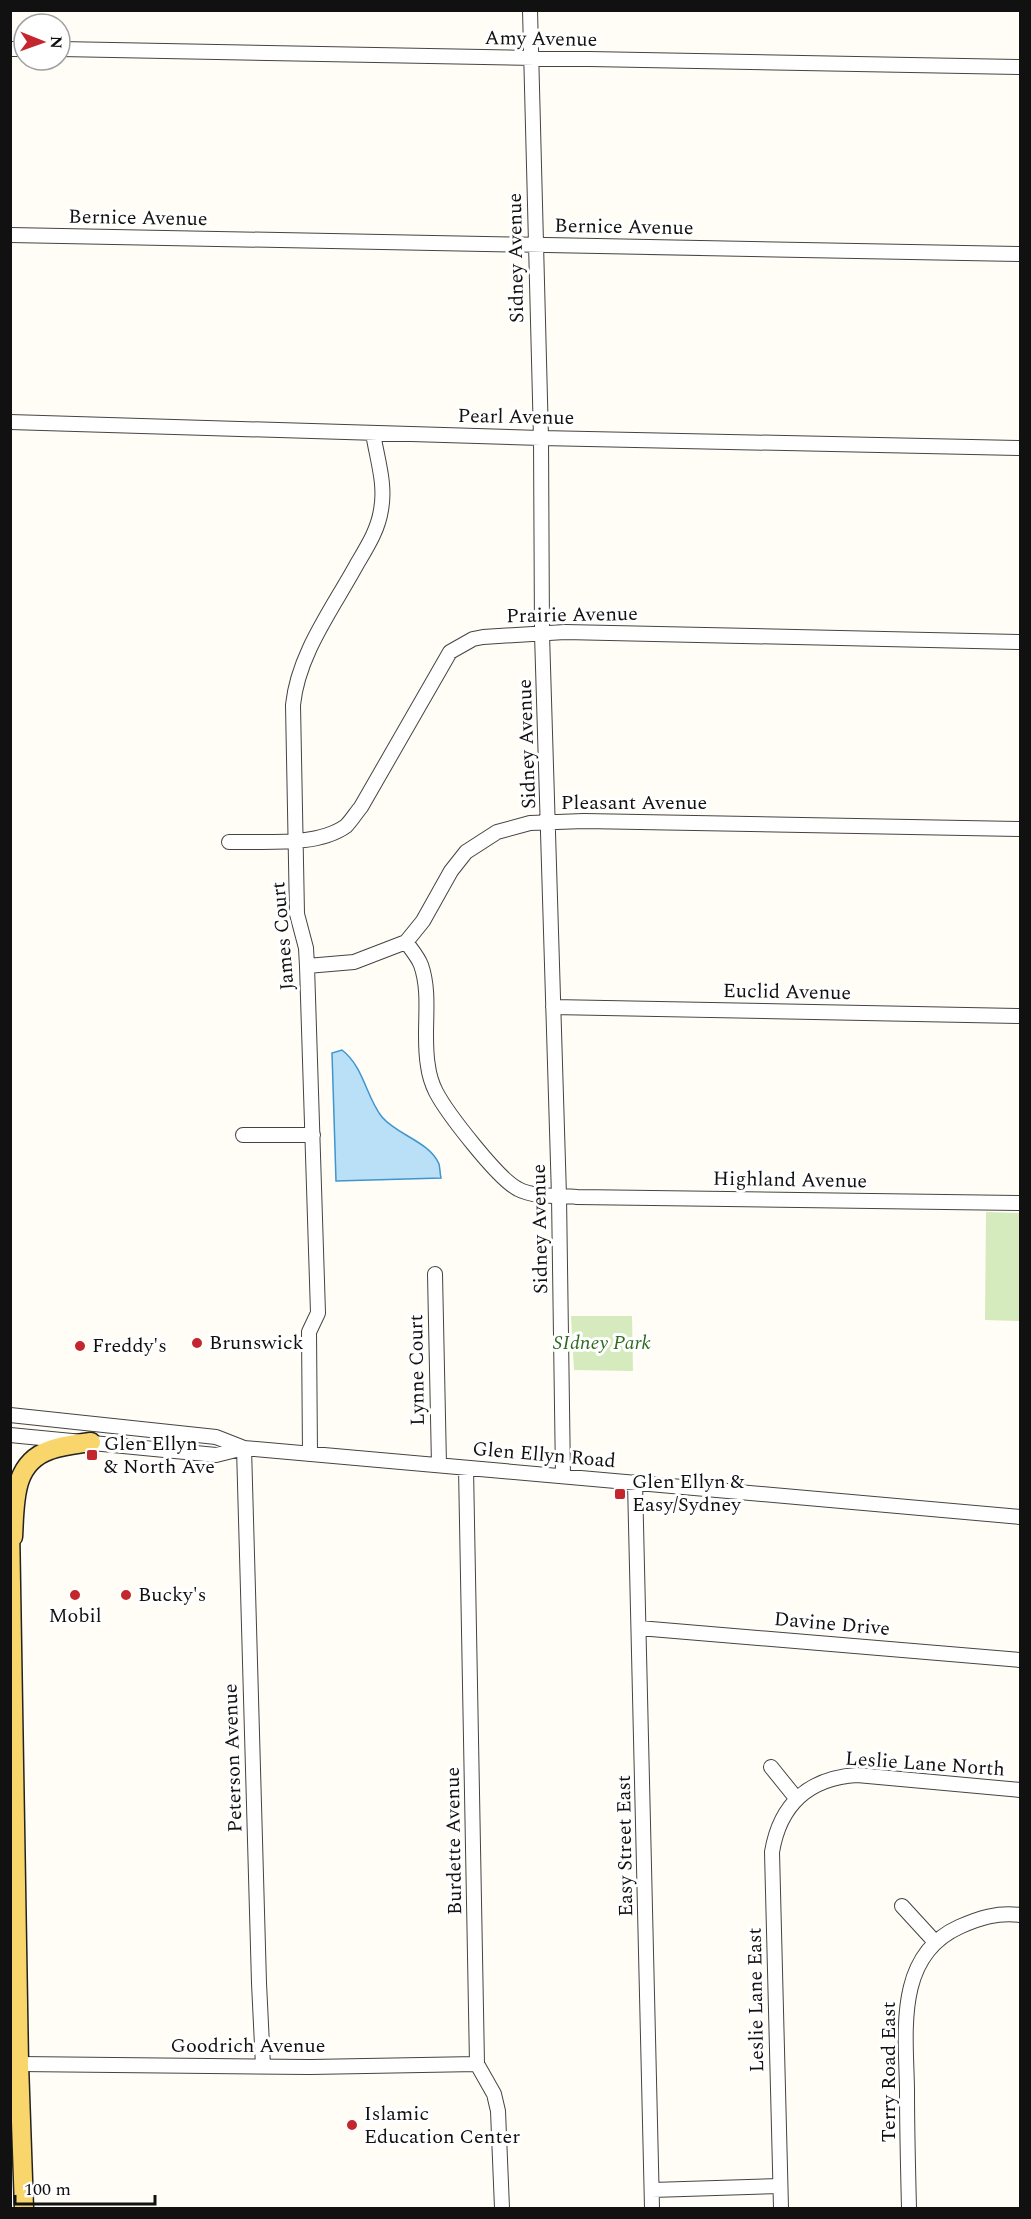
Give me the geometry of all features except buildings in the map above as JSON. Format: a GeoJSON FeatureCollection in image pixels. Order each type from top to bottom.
{"type":"FeatureCollection","features":[{"type":"Feature","properties":{"kind":"main road"},"geometry":{"type":"LineString","coordinates":[[11,1569],[19,1477],[30,1461],[50,1450],[92,1442]]}},
{"type":"Feature","properties":{"kind":"main road"},"geometry":{"type":"LineString","coordinates":[[10,1526],[15,2009],[24,2208]]}},
{"type":"Feature","properties":{"kind":"street","name":"Sidney Avenue"},"geometry":{"type":"LineString","coordinates":[[530,10],[541,438],[542,634],[559,1196],[563,1476]]}},
{"type":"Feature","properties":{"kind":"street","name":"Amy Avenue"},"geometry":{"type":"LineString","coordinates":[[72,50],[1020,67]]}},
{"type":"Feature","properties":{"kind":"street","name":"Bernice Avenue"},"geometry":{"type":"LineString","coordinates":[[10,236],[1020,254]]}},
{"type":"Feature","properties":{"kind":"street","name":"Pearl Avenue"},"geometry":{"type":"LineString","coordinates":[[10,422],[541,438],[1020,448]]}},
{"type":"Feature","properties":{"kind":"street","name":"James Court"},"geometry":{"type":"LineString","coordinates":[[310,1454],[309,1332],[318,1313],[307,966],[306,948],[297,914],[293,705],[295,687],[308,652],[369,543],[380,518],[382,485],[373,433]]}},
{"type":"Feature","properties":{"kind":"street","name":"Prairie Avenue"},"geometry":{"type":"LineString","coordinates":[[229,842],[296,841],[318,838],[346,825],[361,807],[450,652],[472,639],[565,632],[1020,642]]}},
{"type":"Feature","properties":{"kind":"street","name":"Pleasant Avenue"},"geometry":{"type":"LineString","coordinates":[[406,942],[423,921],[451,871],[466,852],[497,832],[515,825],[584,820],[1020,828]]}},
{"type":"Feature","properties":{"kind":"street"},"geometry":{"type":"LineString","coordinates":[[307,966],[354,962],[406,942]]}},
{"type":"Feature","properties":{"kind":"street","name":"Highland Avenue"},"geometry":{"type":"LineString","coordinates":[[406,942],[421,963],[424,980],[428,1066],[433,1085],[443,1103],[503,1180],[519,1190],[531,1194],[559,1196],[1020,1203]]}},
{"type":"Feature","properties":{"kind":"street","name":"Euclid Avenue"},"geometry":{"type":"LineString","coordinates":[[553,1007],[1020,1016]]}},
{"type":"Feature","properties":{"kind":"street"},"geometry":{"type":"LineString","coordinates":[[243,1135],[313,1135]]}},
{"type":"Feature","properties":{"kind":"street","name":"Lynne Court"},"geometry":{"type":"LineString","coordinates":[[435,1274],[439,1465]]}},
{"type":"Feature","properties":{"kind":"street","name":"Glen Ellyn Road"},"geometry":{"type":"LineString","coordinates":[[10,1415],[216,1437],[244,1448],[1020,1517]]}},
{"type":"Feature","properties":{"kind":"street","name":"Glen Ellyn Road"},"geometry":{"type":"LineString","coordinates":[[10,1435],[216,1455],[244,1448]]}},
{"type":"Feature","properties":{"kind":"street","name":"Peterson Avenue"},"geometry":{"type":"LineString","coordinates":[[244,1448],[263,2066]]}},
{"type":"Feature","properties":{"kind":"street","name":"Burdette Avenue"},"geometry":{"type":"LineString","coordinates":[[466,1468],[477,2064],[494,2094],[498,2111],[502,2208]]}},
{"type":"Feature","properties":{"kind":"street","name":"Easy Street East"},"geometry":{"type":"LineString","coordinates":[[635,1482],[652,2208]]}},
{"type":"Feature","properties":{"kind":"street","name":"Davine Drive"},"geometry":{"type":"LineString","coordinates":[[639,1628],[1020,1660]]}},
{"type":"Feature","properties":{"kind":"street"},"geometry":{"type":"LineString","coordinates":[[771,1767],[796,1798]]}},
{"type":"Feature","properties":{"kind":"street","name":"Leslie Lane North"},"geometry":{"type":"LineString","coordinates":[[796,1798],[828,1779],[858,1775],[1020,1790]]}},
{"type":"Feature","properties":{"kind":"street","name":"Leslie Lane East"},"geometry":{"type":"LineString","coordinates":[[781,2208],[772,1852],[776,1831],[796,1798]]}},
{"type":"Feature","properties":{"kind":"street"},"geometry":{"type":"LineString","coordinates":[[902,1906],[935,1942],[946,1932],[980,1918],[995,1915],[1020,1915]]}},
{"type":"Feature","properties":{"kind":"street","name":"Terry Road East"},"geometry":{"type":"LineString","coordinates":[[909,2208],[905,2008],[914,1974],[935,1942]]}},
{"type":"Feature","properties":{"kind":"street","name":"Goodrich Avenue"},"geometry":{"type":"LineString","coordinates":[[19,2064],[263,2066],[477,2064]]}},
{"type":"Feature","properties":{"kind":"street"},"geometry":{"type":"LineString","coordinates":[[652,2190],[780,2186]]}},
{"type":"Feature","properties":{"kind":"green space"},"geometry":{"type":"Polygon","coordinates":[[[986,1212],[1020,1213],[1020,1321],[985,1320],[986,1212]]]}},
{"type":"Feature","properties":{"kind":"green space","name":"SIdney Park"},"geometry":{"type":"Polygon","coordinates":[[[571,1316],[632,1316],[633,1371],[574,1370],[571,1316]]]}},
{"type":"Feature","properties":{"kind":"water"},"geometry":{"type":"Polygon","coordinates":[[[342,1050],[360,1073],[382,1117],[435,1156],[441,1178],[336,1181],[332,1053],[342,1050]]]}},
{"type":"Feature","properties":{"kind":"place","name":"Brunswick"},"geometry":{"type":"Point","coordinates":[197,1343]}},
{"type":"Feature","properties":{"kind":"place","name":"Freddy's"},"geometry":{"type":"Point","coordinates":[80,1346]}},
{"type":"Feature","properties":{"kind":"place","name":"Glen Ellyn & North Ave"},"geometry":{"type":"Point","coordinates":[92,1455]}},
{"type":"Feature","properties":{"kind":"place","name":"Glen Ellyn & Easy/Sydney"},"geometry":{"type":"Point","coordinates":[620,1494]}},
{"type":"Feature","properties":{"kind":"place","name":"Mobil"},"geometry":{"type":"Point","coordinates":[75,1595]}},
{"type":"Feature","properties":{"kind":"place","name":"Bucky's"},"geometry":{"type":"Point","coordinates":[126,1595]}},
{"type":"Feature","properties":{"kind":"place","name":"Islamic Education Center"},"geometry":{"type":"Point","coordinates":[352,2125]}}]}
